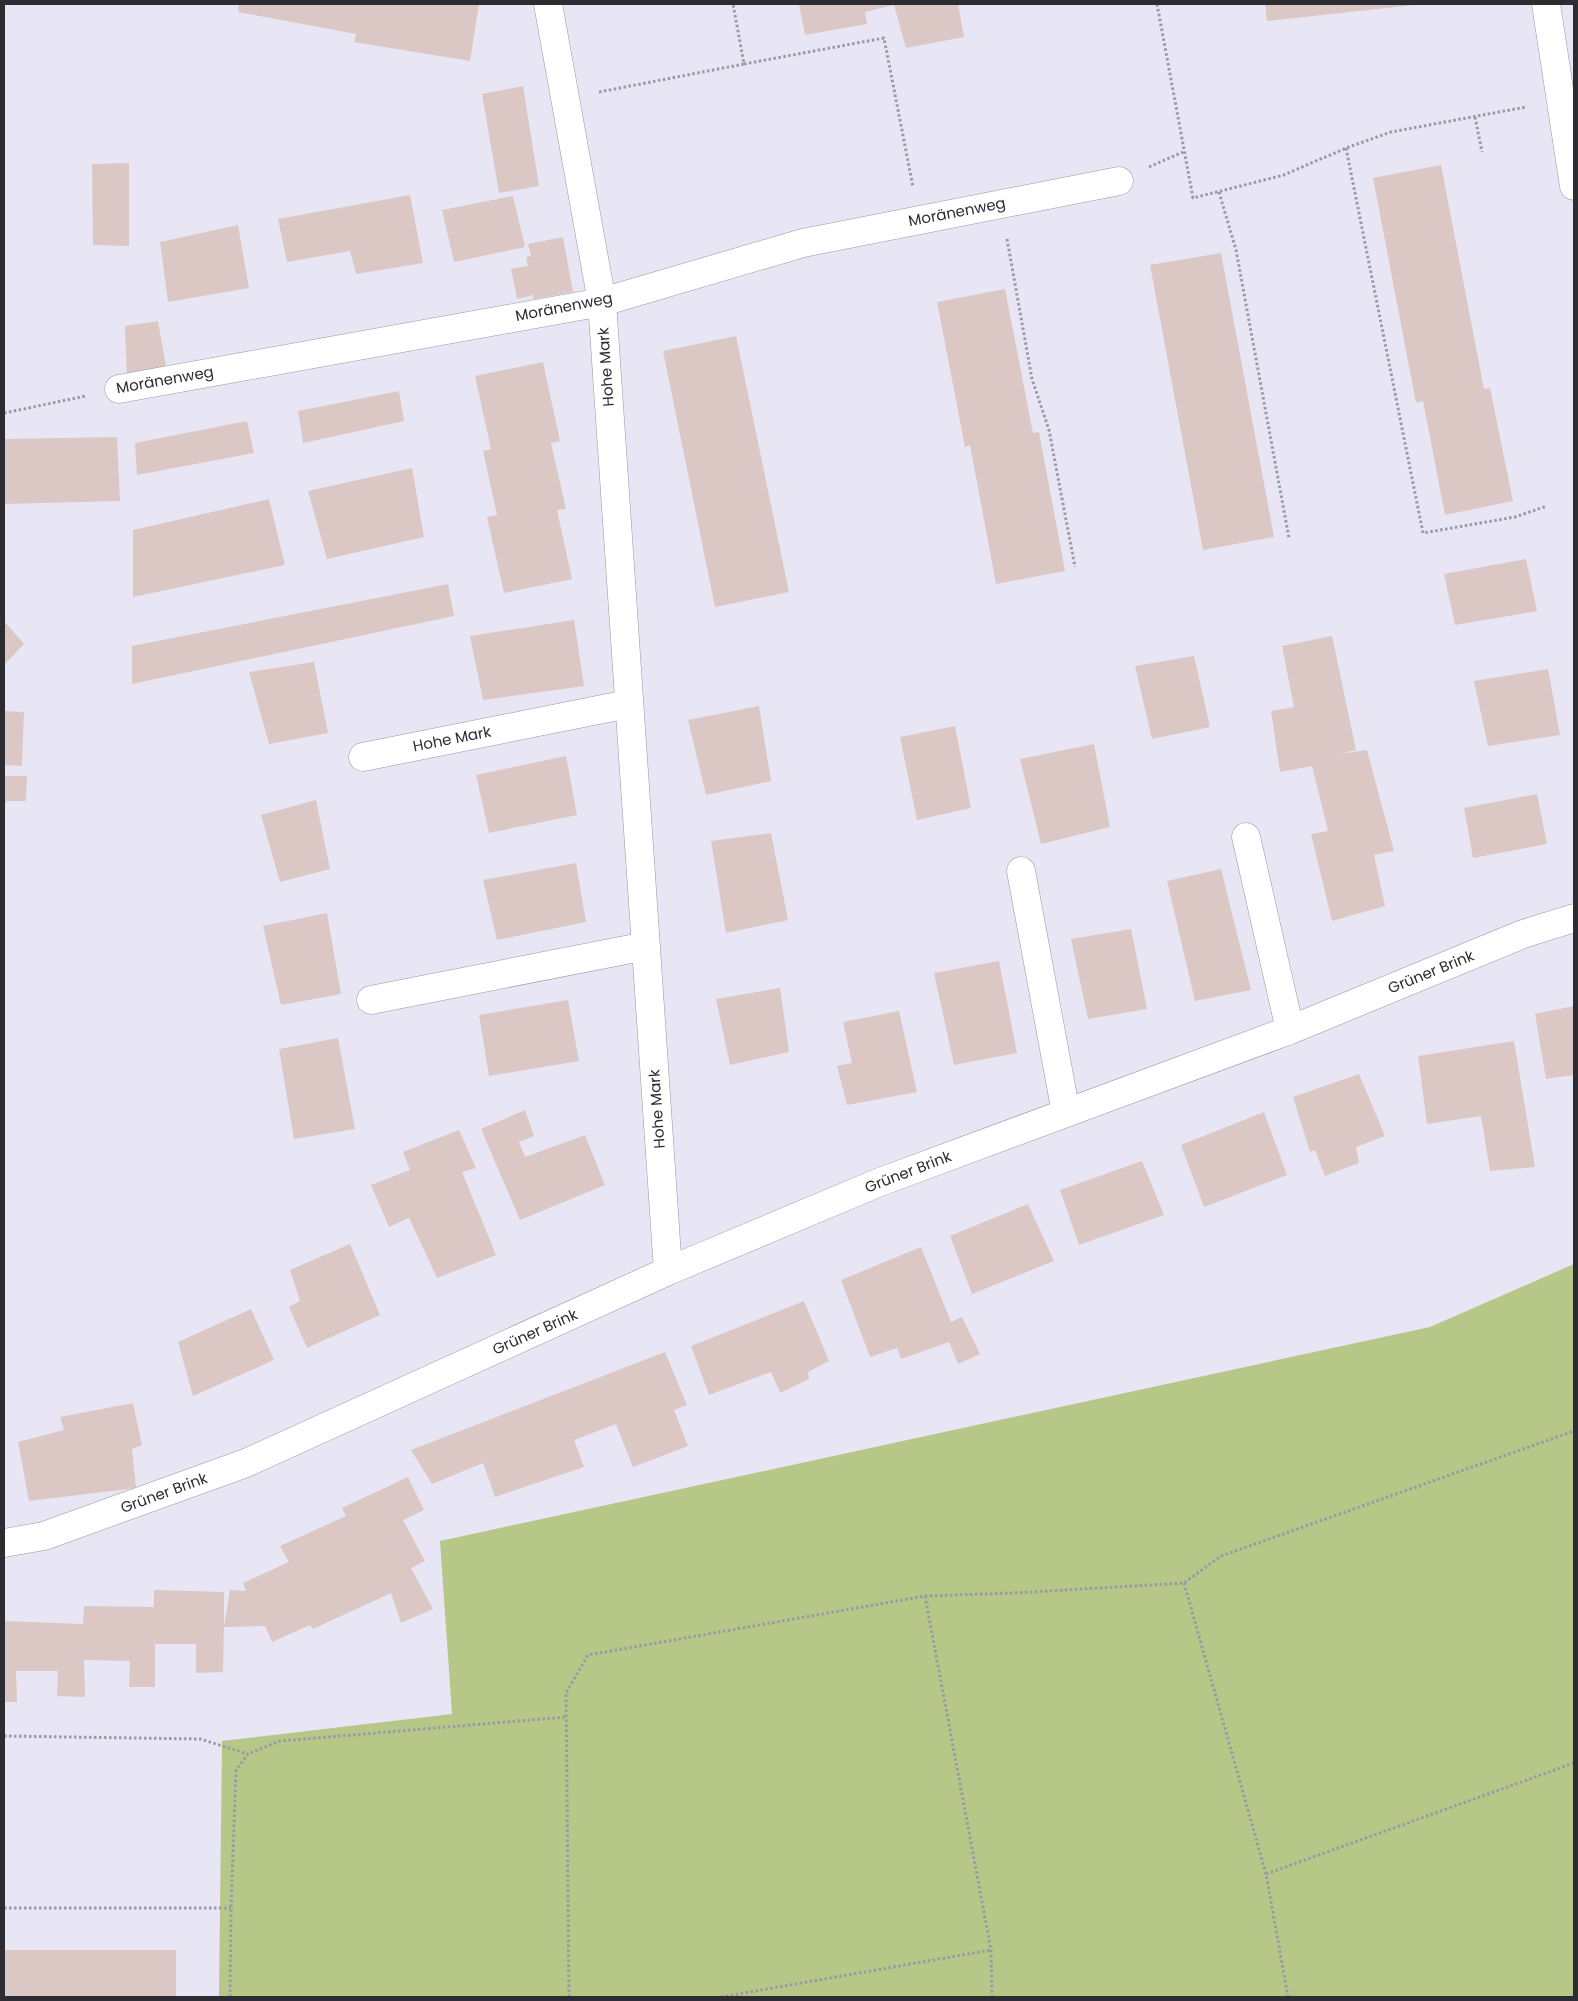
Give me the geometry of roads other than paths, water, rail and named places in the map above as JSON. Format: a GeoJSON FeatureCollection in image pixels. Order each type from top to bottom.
{"type":"FeatureCollection","features":[{"type":"Feature","properties":{"kind":"street","name":"Hohe Mark"},"geometry":{"type":"LineString","coordinates":[[548,4],[602,302],[668,1271]]}},
{"type":"Feature","properties":{"kind":"street"},"geometry":{"type":"LineString","coordinates":[[1546,4],[1574,186]]}},
{"type":"Feature","properties":{"kind":"street","name":"Moränenweg"},"geometry":{"type":"LineString","coordinates":[[119,389],[602,302],[803,243],[1119,181]]}},
{"type":"Feature","properties":{"kind":"street","name":"Hohe Mark"},"geometry":{"type":"LineString","coordinates":[[363,757],[628,704]]}},
{"type":"Feature","properties":{"kind":"street"},"geometry":{"type":"LineString","coordinates":[[1246,837],[1290,1030]]}},
{"type":"Feature","properties":{"kind":"street"},"geometry":{"type":"LineString","coordinates":[[1021,870],[1066,1113]]}},
{"type":"Feature","properties":{"kind":"street","name":"Grüner Brink"},"geometry":{"type":"LineString","coordinates":[[4,1543],[44,1536],[246,1463],[668,1271],[880,1182],[1290,1030],[1523,934],[1574,918]]}},
{"type":"Feature","properties":{"kind":"street"},"geometry":{"type":"LineString","coordinates":[[371,1000],[646,946]]}}]}
